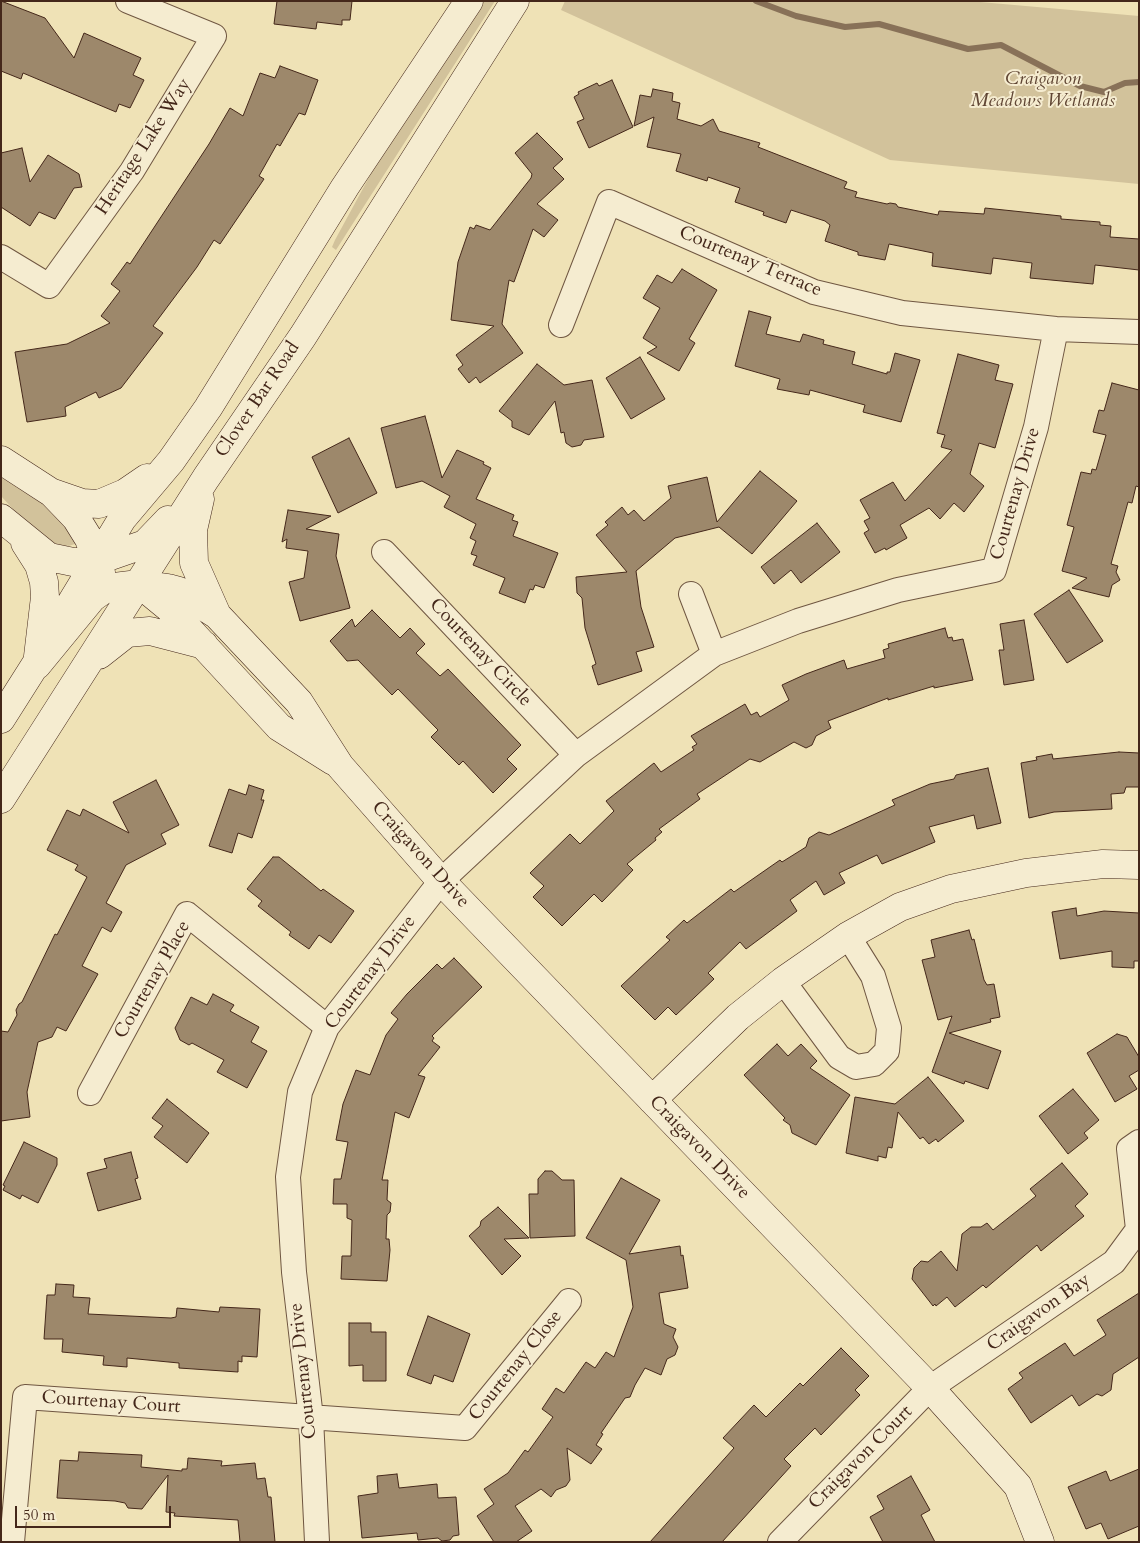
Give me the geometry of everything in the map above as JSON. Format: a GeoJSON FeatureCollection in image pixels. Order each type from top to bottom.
{"type":"FeatureCollection","features":[{"type":"Feature","properties":{"kind":"main road","name":"Clover Bar Road"},"geometry":{"type":"LineString","coordinates":[[1,719],[37,665],[122,519],[171,461],[208,408],[345,186],[469,1]]}},
{"type":"Feature","properties":{"kind":"main road","name":"Clover Bar Road"},"geometry":{"type":"LineString","coordinates":[[1,799],[77,677],[206,478],[303,336],[515,1]]}},
{"type":"Feature","properties":{"kind":"main road"},"geometry":{"type":"LineString","coordinates":[[1,460],[52,492],[82,503],[99,504],[125,493],[171,461]]}},
{"type":"Feature","properties":{"kind":"main road"},"geometry":{"type":"LineString","coordinates":[[37,665],[92,598],[106,588],[139,584],[129,551],[129,536],[171,461]]}},
{"type":"Feature","properties":{"kind":"main road"},"geometry":{"type":"LineString","coordinates":[[11,527],[49,557],[73,562],[96,561],[145,544],[206,478]]}},
{"type":"Feature","properties":{"kind":"main road"},"geometry":{"type":"LineString","coordinates":[[206,478],[193,530],[194,563],[217,615]]}},
{"type":"Feature","properties":{"kind":"main road"},"geometry":{"type":"LineString","coordinates":[[52,492],[76,518],[89,539],[106,588],[99,622],[77,677]]}},
{"type":"Feature","properties":{"kind":"main road"},"geometry":{"type":"LineString","coordinates":[[11,527],[39,565],[44,582],[45,597],[37,665]]}},
{"type":"Feature","properties":{"kind":"main road","name":"Craigavon Drive"},"geometry":{"type":"LineString","coordinates":[[139,584],[179,591],[217,615],[300,702],[340,766],[441,881],[930,1388],[1018,1486],[1040,1542]]}},
{"type":"Feature","properties":{"kind":"main road","name":"Craigavon Drive"},"geometry":{"type":"LineString","coordinates":[[139,584],[169,608],[279,727],[340,766]]}},
{"type":"Feature","properties":{"kind":"main road"},"geometry":{"type":"LineString","coordinates":[[77,677],[104,650],[127,633],[150,631],[204,645]]}},
{"type":"Feature","properties":{"kind":"main road"},"geometry":{"type":"LineString","coordinates":[[652,1100],[738,1017],[783,981],[848,936],[900,907],[951,889],[1026,873],[1103,864],[1139,865]]}},
{"type":"Feature","properties":{"kind":"street","name":"Heritage Lake Way"},"geometry":{"type":"LineString","coordinates":[[1,257],[48,286],[132,171],[214,36],[128,1]]}},
{"type":"Feature","properties":{"kind":"street","name":"Courtenay Terrace"},"geometry":{"type":"LineString","coordinates":[[561,325],[609,202],[814,292],[902,313],[1056,329]]}},
{"type":"Feature","properties":{"kind":"street"},"geometry":{"type":"LineString","coordinates":[[1056,329],[1139,332]]}},
{"type":"Feature","properties":{"kind":"street","name":"Courtenay Drive"},"geometry":{"type":"LineString","coordinates":[[317,1542],[311,1418],[294,1272],[288,1177],[300,1092],[327,1027],[441,881],[576,755],[714,654],[798,621],[898,590],[994,570],[1036,427],[1056,329]]}},
{"type":"Feature","properties":{"kind":"street","name":"Courtenay Circle"},"geometry":{"type":"LineString","coordinates":[[384,552],[576,755]]}},
{"type":"Feature","properties":{"kind":"street"},"geometry":{"type":"LineString","coordinates":[[691,594],[714,654]]}},
{"type":"Feature","properties":{"kind":"street","name":"Courtenay Place"},"geometry":{"type":"LineString","coordinates":[[90,1093],[187,914],[327,1027]]}},
{"type":"Feature","properties":{"kind":"street"},"geometry":{"type":"LineString","coordinates":[[783,981],[839,1057],[856,1067],[874,1064],[887,1051],[889,1028],[873,976],[848,936]]}},
{"type":"Feature","properties":{"kind":"street","name":"Craigavon Bay"},"geometry":{"type":"LineString","coordinates":[[930,1388],[1114,1262],[1138,1229],[1129,1150],[1139,1142]]}},
{"type":"Feature","properties":{"kind":"street","name":"Courtenay Close"},"geometry":{"type":"LineString","coordinates":[[311,1418],[465,1428],[569,1301]]}},
{"type":"Feature","properties":{"kind":"street","name":"Craigavon Court"},"geometry":{"type":"LineString","coordinates":[[792,1537],[930,1388]]}},
{"type":"Feature","properties":{"kind":"street","name":"Courtenay Court"},"geometry":{"type":"LineString","coordinates":[[12,1542],[25,1397],[311,1418]]}},
{"type":"Feature","properties":{"kind":"green space"},"geometry":{"type":"Polygon","coordinates":[[[477,1],[495,1],[336,250],[332,247],[335,240],[379,159],[477,1]]]}},
{"type":"Feature","properties":{"kind":"green space","name":"Craigavon Meadows Wetlands"},"geometry":{"type":"Polygon","coordinates":[[[565,1],[969,1],[1139,16],[1139,184],[890,160],[561,10],[565,1]]]}},
{"type":"Feature","properties":{"kind":"green space"},"geometry":{"type":"Polygon","coordinates":[[[1,472],[56,507],[77,542],[65,547],[53,543],[40,535],[23,520],[1,496],[1,472]]]}},
{"type":"Feature","properties":{"kind":"building"},"geometry":{"type":"Polygon","coordinates":[[[1,1],[45,18],[74,58],[84,33],[141,58],[133,75],[144,80],[130,108],[119,104],[116,112],[23,73],[21,79],[1,71],[1,1]]]}},
{"type":"Feature","properties":{"kind":"building"},"geometry":{"type":"Polygon","coordinates":[[[277,1],[352,1],[350,20],[342,20],[342,25],[317,22],[316,29],[274,24],[277,1]]]}},
{"type":"Feature","properties":{"kind":"building"},"geometry":{"type":"Polygon","coordinates":[[[280,66],[318,80],[305,115],[299,113],[280,146],[277,144],[259,176],[264,179],[220,244],[214,240],[197,267],[153,326],[163,333],[121,388],[99,398],[96,392],[65,407],[66,416],[27,422],[15,352],[67,344],[110,323],[101,316],[120,291],[111,284],[127,262],[130,264],[209,144],[230,108],[243,116],[260,73],[275,78],[280,66]]]}},
{"type":"Feature","properties":{"kind":"building"},"geometry":{"type":"Polygon","coordinates":[[[612,80],[633,127],[589,148],[577,122],[584,119],[574,97],[579,94],[578,92],[597,83],[599,86],[612,80]]]}},
{"type":"Feature","properties":{"kind":"building"},"geometry":{"type":"Polygon","coordinates":[[[653,89],[673,93],[672,101],[680,103],[677,119],[701,126],[713,119],[719,131],[760,143],[758,147],[847,182],[844,188],[857,192],[855,197],[887,204],[896,204],[898,207],[938,215],[939,211],[984,214],[985,208],[1061,216],[1061,219],[1100,222],[1100,225],[1111,226],[1110,237],[1139,239],[1139,270],[1095,265],[1093,284],[1030,278],[1032,263],[993,258],[991,274],[932,266],[933,253],[889,244],[885,260],[858,255],[858,252],[825,241],[830,225],[825,221],[791,210],[786,223],[763,215],[764,212],[735,202],[740,188],[708,177],[707,181],[676,171],[681,154],[647,147],[654,117],[634,126],[640,95],[651,97],[653,89]]]}},
{"type":"Feature","properties":{"kind":"building"},"geometry":{"type":"Polygon","coordinates":[[[537,133],[563,159],[553,168],[564,179],[537,204],[558,220],[544,237],[533,229],[514,282],[509,280],[502,324],[523,353],[480,383],[476,377],[469,383],[458,369],[463,365],[456,355],[494,326],[451,320],[458,262],[470,227],[474,229],[476,225],[490,230],[531,178],[532,174],[515,153],[537,133]]]}},
{"type":"Feature","properties":{"kind":"building"},"geometry":{"type":"Polygon","coordinates":[[[22,148],[30,182],[48,155],[79,174],[82,187],[74,188],[55,219],[39,212],[30,226],[1,207],[1,153],[22,148]]]}},
{"type":"Feature","properties":{"kind":"building"},"geometry":{"type":"Polygon","coordinates":[[[682,269],[717,290],[689,339],[695,343],[679,371],[647,353],[657,347],[643,338],[660,308],[643,298],[657,275],[672,283],[682,269]]]}},
{"type":"Feature","properties":{"kind":"building"},"geometry":{"type":"Polygon","coordinates":[[[749,311],[771,317],[766,334],[800,342],[803,334],[824,340],[823,344],[855,352],[852,364],[887,374],[887,372],[890,372],[895,353],[920,360],[901,422],[863,412],[865,405],[810,390],[809,395],[777,389],[780,379],[735,366],[749,311]]]}},
{"type":"Feature","properties":{"kind":"building"},"geometry":{"type":"Polygon","coordinates":[[[958,354],[999,365],[995,380],[1013,384],[995,448],[979,443],[970,474],[984,486],[964,512],[954,503],[940,519],[929,508],[900,525],[907,538],[886,550],[885,548],[875,553],[864,533],[869,530],[864,521],[870,518],[860,500],[893,482],[905,501],[952,450],[941,447],[945,435],[937,433],[958,354]]]}},
{"type":"Feature","properties":{"kind":"building"},"geometry":{"type":"Polygon","coordinates":[[[640,357],[665,399],[631,419],[606,378],[640,357]]]}},
{"type":"Feature","properties":{"kind":"building"},"geometry":{"type":"Polygon","coordinates":[[[537,364],[564,385],[592,380],[604,437],[584,440],[581,445],[572,447],[566,443],[564,432],[561,433],[555,401],[529,435],[512,427],[512,421],[499,411],[537,364]]]}},
{"type":"Feature","properties":{"kind":"building"},"geometry":{"type":"Polygon","coordinates":[[[1112,383],[1139,390],[1139,487],[1136,486],[1132,503],[1128,502],[1111,564],[1118,566],[1116,572],[1120,580],[1112,585],[1109,597],[1072,588],[1087,578],[1062,571],[1074,527],[1067,525],[1081,472],[1091,474],[1092,469],[1096,470],[1106,435],[1093,432],[1099,410],[1104,411],[1112,383]]]}},
{"type":"Feature","properties":{"kind":"building"},"geometry":{"type":"Polygon","coordinates":[[[425,416],[442,478],[457,450],[484,462],[483,464],[491,468],[476,499],[514,515],[512,520],[518,522],[513,536],[558,553],[544,588],[535,585],[533,590],[530,589],[525,603],[499,593],[505,578],[473,565],[477,556],[471,554],[476,541],[470,538],[476,524],[444,507],[450,496],[422,481],[396,488],[381,428],[425,416]]]}},
{"type":"Feature","properties":{"kind":"building"},"geometry":{"type":"Polygon","coordinates":[[[349,438],[377,493],[338,513],[312,457],[349,438]]]}},
{"type":"Feature","properties":{"kind":"building"},"geometry":{"type":"Polygon","coordinates":[[[760,471],[797,501],[752,554],[719,527],[675,538],[636,571],[641,607],[654,647],[636,652],[642,671],[598,685],[592,666],[596,664],[585,628],[582,598],[577,593],[576,577],[627,572],[596,535],[608,525],[605,522],[622,507],[628,515],[634,510],[644,521],[671,498],[668,486],[707,477],[717,522],[760,471]]]}},
{"type":"Feature","properties":{"kind":"building"},"geometry":{"type":"Polygon","coordinates":[[[288,510],[331,516],[306,529],[339,534],[336,556],[350,608],[300,621],[289,582],[304,578],[308,551],[286,548],[287,539],[282,542],[288,510]]]}},
{"type":"Feature","properties":{"kind":"building"},"geometry":{"type":"Polygon","coordinates":[[[817,523],[840,552],[801,583],[791,570],[774,584],[761,567],[817,523]]]}},
{"type":"Feature","properties":{"kind":"building"},"geometry":{"type":"Polygon","coordinates":[[[1069,590],[1103,641],[1067,663],[1034,614],[1069,590]]]}},
{"type":"Feature","properties":{"kind":"building"},"geometry":{"type":"Polygon","coordinates":[[[372,610],[400,638],[410,628],[425,644],[416,653],[440,676],[448,669],[521,745],[507,759],[517,769],[493,793],[463,761],[459,765],[431,737],[438,730],[398,689],[392,695],[358,660],[347,661],[330,641],[352,619],[355,627],[372,610]]]}},
{"type":"Feature","properties":{"kind":"building"},"geometry":{"type":"Polygon","coordinates":[[[1024,620],[1034,680],[1004,685],[999,650],[1004,650],[1000,624],[1024,620]]]}},
{"type":"Feature","properties":{"kind":"building"},"geometry":{"type":"Polygon","coordinates":[[[945,628],[948,638],[952,637],[953,641],[963,639],[973,680],[934,688],[934,686],[888,700],[888,698],[828,721],[831,728],[816,736],[812,745],[806,748],[794,742],[760,762],[750,759],[697,794],[700,799],[659,829],[662,832],[655,838],[656,840],[627,864],[633,870],[602,902],[594,894],[562,926],[533,897],[544,886],[530,873],[570,834],[580,844],[614,811],[606,801],[654,763],[661,772],[694,750],[692,747],[697,744],[691,736],[745,704],[751,715],[757,712],[760,717],[789,700],[782,685],[806,674],[844,660],[847,669],[885,658],[883,650],[889,648],[888,644],[945,628]]]}},
{"type":"Feature","properties":{"kind":"building"},"geometry":{"type":"Polygon","coordinates":[[[1119,752],[1139,753],[1139,787],[1126,787],[1124,793],[1111,794],[1112,809],[1054,812],[1029,818],[1021,763],[1037,760],[1036,757],[1052,754],[1053,759],[1119,752]]]}},
{"type":"Feature","properties":{"kind":"building"},"geometry":{"type":"Polygon","coordinates":[[[988,768],[1001,823],[977,829],[974,815],[929,827],[935,842],[882,864],[877,855],[839,873],[845,883],[824,895],[816,881],[790,900],[797,911],[746,949],[740,942],[708,973],[714,979],[676,1015],[668,1007],[655,1020],[621,986],[670,940],[666,937],[684,920],[687,923],[731,889],[734,892],[780,860],[782,862],[806,847],[809,838],[819,832],[829,835],[895,805],[892,800],[930,784],[954,779],[956,775],[988,768]]]}},
{"type":"Feature","properties":{"kind":"building"},"geometry":{"type":"Polygon","coordinates":[[[156,780],[179,825],[161,834],[166,844],[126,865],[106,903],[122,912],[111,932],[102,927],[82,966],[98,974],[66,1031],[57,1027],[52,1037],[38,1042],[27,1092],[30,1117],[1,1121],[1,1031],[8,1032],[17,1015],[16,1010],[19,1004],[22,1002],[55,934],[57,935],[87,877],[75,870],[78,865],[47,850],[67,810],[80,816],[83,809],[129,833],[113,802],[156,780]]]}},
{"type":"Feature","properties":{"kind":"building"},"geometry":{"type":"Polygon","coordinates":[[[249,785],[264,790],[261,800],[264,800],[252,838],[238,833],[232,853],[209,846],[229,789],[246,795],[249,785]]]}},
{"type":"Feature","properties":{"kind":"building"},"geometry":{"type":"Polygon","coordinates":[[[273,857],[279,857],[321,891],[323,889],[354,911],[331,943],[319,935],[309,949],[289,935],[291,932],[258,906],[262,901],[247,889],[273,857]]]}},
{"type":"Feature","properties":{"kind":"building"},"geometry":{"type":"Polygon","coordinates":[[[1076,908],[1077,916],[1104,911],[1139,913],[1139,961],[1134,961],[1134,968],[1112,967],[1112,951],[1060,959],[1052,912],[1076,908]]]}},
{"type":"Feature","properties":{"kind":"building"},"geometry":{"type":"Polygon","coordinates":[[[969,930],[972,940],[974,939],[984,980],[987,985],[994,984],[1000,1017],[990,1019],[991,1022],[949,1033],[1001,1051],[988,1089],[965,1081],[964,1084],[932,1072],[952,1016],[938,1020],[922,960],[935,957],[931,940],[969,930]]]}},
{"type":"Feature","properties":{"kind":"building"},"geometry":{"type":"Polygon","coordinates":[[[454,958],[482,987],[432,1036],[434,1038],[432,1041],[440,1047],[418,1075],[425,1077],[409,1118],[395,1112],[382,1180],[388,1180],[387,1200],[391,1203],[390,1212],[387,1215],[386,1239],[389,1239],[390,1250],[387,1281],[341,1279],[342,1256],[351,1256],[352,1220],[347,1218],[347,1204],[333,1204],[334,1179],[341,1179],[348,1142],[336,1140],[343,1104],[356,1070],[370,1075],[386,1035],[398,1019],[391,1013],[437,964],[442,969],[454,958]]]}},
{"type":"Feature","properties":{"kind":"building"},"geometry":{"type":"Polygon","coordinates":[[[213,994],[234,1005],[230,1011],[259,1027],[251,1042],[267,1051],[247,1088],[217,1072],[224,1060],[192,1043],[189,1045],[180,1040],[175,1028],[191,997],[207,1005],[213,994]]]}},
{"type":"Feature","properties":{"kind":"building"},"geometry":{"type":"Polygon","coordinates":[[[1117,1034],[1127,1037],[1139,1057],[1139,1070],[1129,1076],[1137,1089],[1115,1102],[1087,1053],[1117,1034]]]}},
{"type":"Feature","properties":{"kind":"building"},"geometry":{"type":"Polygon","coordinates":[[[777,1044],[788,1056],[801,1044],[817,1061],[810,1068],[850,1095],[816,1145],[792,1133],[790,1125],[783,1120],[785,1118],[744,1075],[777,1044]]]}},
{"type":"Feature","properties":{"kind":"building"},"geometry":{"type":"Polygon","coordinates":[[[928,1077],[964,1121],[938,1142],[936,1139],[929,1144],[923,1137],[920,1139],[898,1112],[892,1148],[888,1147],[886,1158],[878,1156],[878,1161],[846,1153],[855,1097],[895,1104],[928,1077]]]}},
{"type":"Feature","properties":{"kind":"building"},"geometry":{"type":"Polygon","coordinates":[[[1073,1089],[1099,1120],[1084,1133],[1088,1138],[1068,1154],[1039,1116],[1073,1089]]]}},
{"type":"Feature","properties":{"kind":"building"},"geometry":{"type":"Polygon","coordinates":[[[167,1099],[209,1133],[187,1163],[154,1137],[163,1126],[152,1118],[167,1099]]]}},
{"type":"Feature","properties":{"kind":"building"},"geometry":{"type":"Polygon","coordinates":[[[24,1142],[57,1158],[57,1165],[38,1203],[22,1195],[20,1199],[3,1190],[5,1186],[3,1185],[24,1142]]]}},
{"type":"Feature","properties":{"kind":"building"},"geometry":{"type":"Polygon","coordinates":[[[131,1152],[138,1178],[135,1179],[141,1199],[98,1211],[87,1173],[107,1168],[104,1159],[131,1152]]]}},
{"type":"Feature","properties":{"kind":"building"},"geometry":{"type":"Polygon","coordinates":[[[1062,1163],[1088,1194],[1075,1206],[1084,1216],[1041,1251],[1037,1245],[986,1288],[983,1285],[955,1307],[947,1297],[936,1306],[935,1304],[933,1306],[912,1279],[914,1268],[921,1261],[928,1262],[941,1251],[957,1271],[962,1234],[971,1227],[981,1227],[987,1223],[993,1230],[1036,1196],[1030,1189],[1062,1163]]]}},
{"type":"Feature","properties":{"kind":"building"},"geometry":{"type":"Polygon","coordinates":[[[545,1171],[552,1171],[562,1180],[574,1180],[575,1236],[530,1238],[529,1194],[538,1194],[538,1179],[545,1171]]]}},
{"type":"Feature","properties":{"kind":"building"},"geometry":{"type":"Polygon","coordinates":[[[621,1178],[660,1200],[629,1254],[680,1246],[688,1288],[659,1293],[664,1324],[676,1329],[673,1337],[678,1347],[675,1355],[667,1359],[661,1375],[645,1368],[630,1397],[625,1398],[601,1433],[603,1434],[596,1445],[602,1449],[591,1464],[567,1448],[570,1480],[566,1486],[556,1490],[551,1497],[541,1489],[515,1506],[532,1531],[516,1542],[494,1542],[477,1516],[494,1504],[484,1489],[508,1473],[525,1450],[528,1452],[553,1417],[542,1409],[556,1388],[564,1393],[586,1362],[595,1368],[606,1352],[614,1357],[633,1307],[626,1260],[586,1238],[621,1178]]]}},
{"type":"Feature","properties":{"kind":"building"},"geometry":{"type":"Polygon","coordinates":[[[498,1207],[529,1238],[504,1239],[521,1256],[502,1275],[469,1236],[480,1226],[481,1221],[498,1207]]]}},
{"type":"Feature","properties":{"kind":"building"},"geometry":{"type":"Polygon","coordinates":[[[56,1284],[74,1285],[73,1297],[90,1298],[88,1314],[171,1318],[176,1317],[177,1308],[219,1312],[220,1307],[260,1309],[257,1357],[242,1356],[242,1362],[238,1361],[238,1372],[179,1368],[179,1363],[127,1358],[127,1367],[103,1365],[104,1356],[62,1352],[63,1339],[44,1339],[47,1295],[55,1295],[56,1284]]]}},
{"type":"Feature","properties":{"kind":"building"},"geometry":{"type":"Polygon","coordinates":[[[1139,1293],[1139,1357],[1113,1374],[1111,1390],[1102,1396],[1097,1394],[1079,1406],[1072,1395],[1031,1423],[1008,1389],[1023,1378],[1019,1373],[1065,1343],[1074,1356],[1106,1335],[1097,1320],[1139,1293]]]}},
{"type":"Feature","properties":{"kind":"building"},"geometry":{"type":"Polygon","coordinates":[[[428,1316],[470,1334],[453,1382],[434,1375],[431,1384],[407,1375],[428,1316]]]}},
{"type":"Feature","properties":{"kind":"building"},"geometry":{"type":"Polygon","coordinates":[[[349,1323],[371,1323],[371,1332],[386,1332],[386,1381],[363,1381],[363,1365],[349,1366],[349,1323]]]}},
{"type":"Feature","properties":{"kind":"building"},"geometry":{"type":"Polygon","coordinates":[[[841,1348],[869,1376],[855,1390],[860,1395],[821,1435],[815,1428],[784,1459],[791,1466],[722,1542],[650,1542],[734,1448],[723,1438],[754,1405],[766,1417],[800,1383],[803,1386],[841,1348]]]}},
{"type":"Feature","properties":{"kind":"building"},"geometry":{"type":"Polygon","coordinates":[[[79,1452],[142,1455],[141,1467],[182,1471],[182,1469],[187,1469],[188,1458],[222,1461],[221,1466],[255,1463],[257,1479],[265,1478],[268,1497],[271,1497],[275,1542],[240,1542],[238,1520],[174,1516],[175,1513],[166,1512],[168,1475],[142,1509],[128,1508],[125,1503],[115,1501],[57,1498],[60,1460],[78,1461],[79,1452]]]}},
{"type":"Feature","properties":{"kind":"building"},"geometry":{"type":"Polygon","coordinates":[[[1139,1469],[1139,1526],[1108,1539],[1101,1523],[1086,1529],[1068,1487],[1106,1471],[1110,1481],[1139,1469]]]}},
{"type":"Feature","properties":{"kind":"building"},"geometry":{"type":"Polygon","coordinates":[[[397,1474],[399,1488],[437,1484],[438,1498],[456,1497],[459,1535],[453,1536],[450,1540],[442,1541],[438,1538],[418,1540],[417,1533],[362,1538],[358,1496],[378,1493],[377,1476],[397,1474]]]}},
{"type":"Feature","properties":{"kind":"building"},"geometry":{"type":"Polygon","coordinates":[[[911,1476],[930,1510],[921,1515],[935,1542],[883,1542],[870,1517],[884,1509],[877,1496],[911,1476]]]}},
{"type":"Feature","properties":{"kind":"waterway"},"geometry":{"type":"LineString","coordinates":[[756,1],[796,16],[845,27],[879,24],[968,49],[1001,45],[1080,86],[1104,92],[1125,83],[1139,82]]}}]}
